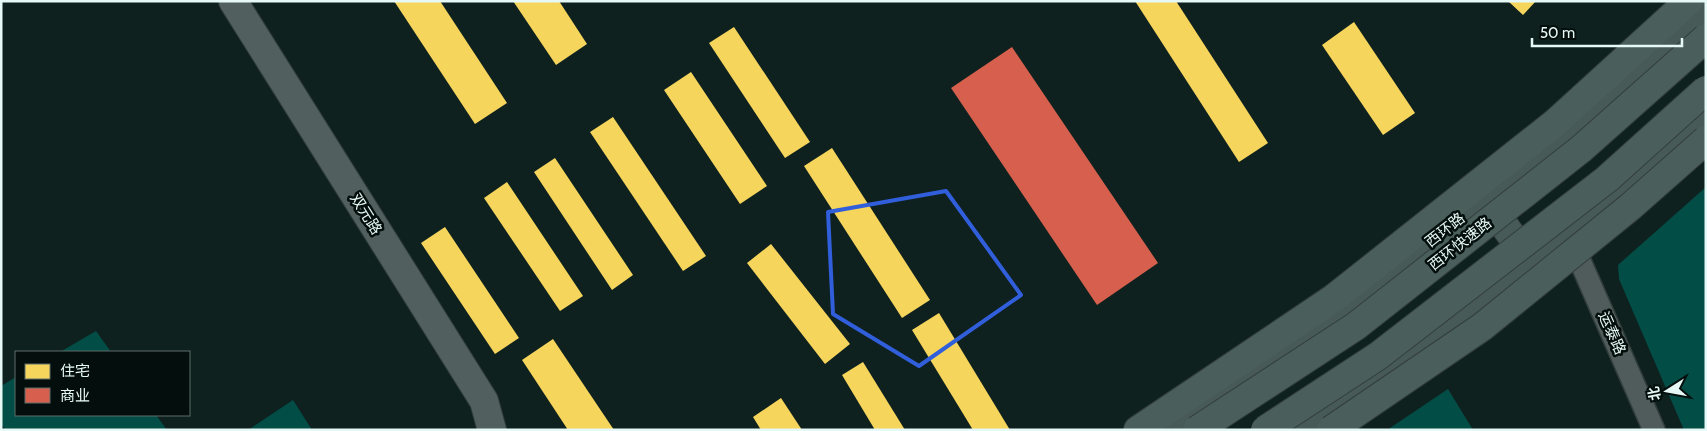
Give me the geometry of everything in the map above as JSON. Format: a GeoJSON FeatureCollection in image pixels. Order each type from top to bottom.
{"type":"FeatureCollection","features":[{"type":"Feature","properties":{"kind":"highway"},"geometry":{"type":"LineString","coordinates":[[1138,430],[1334,298],[1555,123],[1689,1]]}},
{"type":"Feature","properties":{"kind":"highway","name":"西环快速路"},"geometry":{"type":"LineString","coordinates":[[1197,430],[1356,326],[1580,149],[1706,38]]}},
{"type":"Feature","properties":{"kind":"highway"},"geometry":{"type":"LineString","coordinates":[[1265,430],[1378,356],[1584,198],[1706,90]]}},
{"type":"Feature","properties":{"kind":"highway"},"geometry":{"type":"LineString","coordinates":[[1331,430],[1482,327],[1630,207],[1706,140]]}},
{"type":"Feature","properties":{"kind":"main road","name":"西环路"},"geometry":{"type":"LineString","coordinates":[[1165,430],[1348,306],[1565,134],[1706,6]]}},
{"type":"Feature","properties":{"kind":"main road"},"geometry":{"type":"LineString","coordinates":[[1302,430],[1472,314],[1620,194],[1706,117]]}},
{"type":"Feature","properties":{"kind":"main road"},"geometry":{"type":"LineString","coordinates":[[1484,198],[1533,265]]}},
{"type":"Feature","properties":{"kind":"street","name":"双元路"},"geometry":{"type":"LineString","coordinates":[[233,1],[484,401],[492,430]]}},
{"type":"Feature","properties":{"kind":"street","name":"运泰路"},"geometry":{"type":"LineString","coordinates":[[1569,235],[1654,430]]}},
{"type":"Feature","properties":{"kind":"highlighted area"},"geometry":{"type":"Polygon","coordinates":[[[946,191],[1021,295],[919,366],[833,314],[828,212],[946,191]]]}},
{"type":"Feature","properties":{"kind":"green space"},"geometry":{"type":"Polygon","coordinates":[[[1706,187],[1706,430],[1684,430],[1619,279],[1618,265],[1706,187]]]}},
{"type":"Feature","properties":{"kind":"green space"},"geometry":{"type":"Polygon","coordinates":[[[96,331],[110,351],[62,351],[96,331]]]}},
{"type":"Feature","properties":{"kind":"green space"},"geometry":{"type":"Polygon","coordinates":[[[15,378],[15,416],[157,416],[167,430],[5,430],[1,423],[1,386],[15,378]]]}},
{"type":"Feature","properties":{"kind":"green space"},"geometry":{"type":"Polygon","coordinates":[[[1448,389],[1473,430],[1387,430],[1448,389]]]}},
{"type":"Feature","properties":{"kind":"green space"},"geometry":{"type":"Polygon","coordinates":[[[293,400],[312,430],[248,430],[293,400]]]}},
{"type":"Feature","properties":{"kind":"building: 住宅"},"geometry":{"type":"Polygon","coordinates":[[[394,1],[440,1],[507,103],[475,124],[394,1]]]}},
{"type":"Feature","properties":{"kind":"building: 住宅"},"geometry":{"type":"Polygon","coordinates":[[[513,1],[559,1],[587,44],[556,65],[513,1]]]}},
{"type":"Feature","properties":{"kind":"building: 住宅"},"geometry":{"type":"Polygon","coordinates":[[[1135,1],[1176,1],[1268,143],[1239,162],[1135,1]]]}},
{"type":"Feature","properties":{"kind":"building: 住宅"},"geometry":{"type":"Polygon","coordinates":[[[1508,1],[1536,1],[1523,15],[1508,1]]]}},
{"type":"Feature","properties":{"kind":"building: 住宅"},"geometry":{"type":"Polygon","coordinates":[[[1354,22],[1415,113],[1383,135],[1322,45],[1354,22]]]}},
{"type":"Feature","properties":{"kind":"building: 住宅"},"geometry":{"type":"Polygon","coordinates":[[[734,27],[810,142],[785,158],[709,43],[734,27]]]}},
{"type":"Feature","properties":{"kind":"building: 住宅"},"geometry":{"type":"Polygon","coordinates":[[[691,72],[767,186],[740,204],[664,90],[691,72]]]}},
{"type":"Feature","properties":{"kind":"building: 住宅"},"geometry":{"type":"Polygon","coordinates":[[[613,117],[706,256],[683,271],[590,132],[613,117]]]}},
{"type":"Feature","properties":{"kind":"building: 住宅"},"geometry":{"type":"Polygon","coordinates":[[[832,148],[930,300],[902,318],[804,166],[832,148]]]}},
{"type":"Feature","properties":{"kind":"building: 住宅"},"geometry":{"type":"Polygon","coordinates":[[[555,158],[633,275],[612,290],[534,172],[555,158]]]}},
{"type":"Feature","properties":{"kind":"building: 住宅"},"geometry":{"type":"Polygon","coordinates":[[[507,182],[583,296],[560,311],[484,198],[507,182]]]}},
{"type":"Feature","properties":{"kind":"building: 住宅"},"geometry":{"type":"Polygon","coordinates":[[[445,227],[519,338],[495,354],[421,243],[445,227]]]}},
{"type":"Feature","properties":{"kind":"building: 住宅"},"geometry":{"type":"Polygon","coordinates":[[[771,244],[850,344],[825,364],[747,263],[771,244]]]}},
{"type":"Feature","properties":{"kind":"building: 住宅"},"geometry":{"type":"Polygon","coordinates":[[[939,313],[1010,430],[973,430],[912,330],[939,313]]]}},
{"type":"Feature","properties":{"kind":"building: 住宅"},"geometry":{"type":"Polygon","coordinates":[[[553,339],[614,430],[568,430],[522,360],[553,339]]]}},
{"type":"Feature","properties":{"kind":"building: 住宅"},"geometry":{"type":"Polygon","coordinates":[[[863,362],[905,430],[875,430],[842,375],[863,362]]]}},
{"type":"Feature","properties":{"kind":"building: 住宅"},"geometry":{"type":"Polygon","coordinates":[[[781,398],[802,430],[761,430],[753,417],[781,398]]]}},
{"type":"Feature","properties":{"kind":"building: 商业"},"geometry":{"type":"Polygon","coordinates":[[[1012,47],[1158,263],[1097,305],[951,88],[1012,47]]]}}]}
